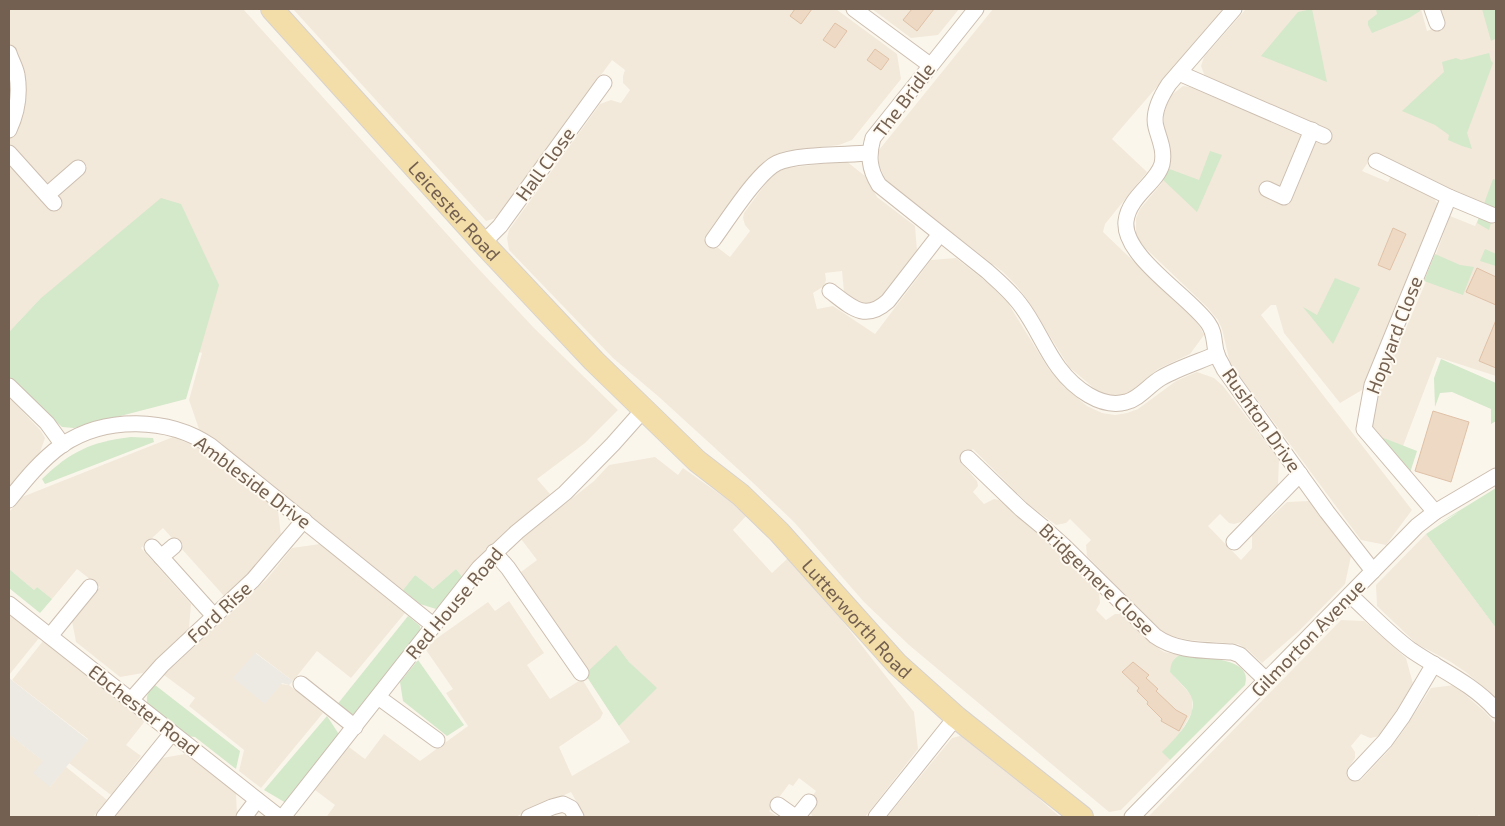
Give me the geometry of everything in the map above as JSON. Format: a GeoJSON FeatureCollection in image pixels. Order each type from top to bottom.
{"type":"FeatureCollection","features":[{"type":"Feature","properties":{"kind":"main road","name":"Leicester Road"},"geometry":{"type":"LineString","coordinates":[[272,9],[483,243],[594,361],[645,408]]}},
{"type":"Feature","properties":{"kind":"main road","name":"Lutterworth Road"},"geometry":{"type":"LineString","coordinates":[[645,408],[698,461],[741,495],[779,532],[897,664],[956,716],[1082,817]]}},
{"type":"Feature","properties":{"kind":"street"},"geometry":{"type":"LineString","coordinates":[[854,9],[930,65]]}},
{"type":"Feature","properties":{"kind":"street","name":"The Bridle"},"geometry":{"type":"LineString","coordinates":[[976,9],[873,138],[869,153],[873,175],[879,185],[987,270],[1019,302],[1059,368],[1091,397],[1101,402],[1114,404],[1128,402],[1158,380],[1216,354]]}},
{"type":"Feature","properties":{"kind":"street"},"geometry":{"type":"LineString","coordinates":[[1234,9],[1179,72],[1318,133],[1284,197],[1267,190]]}},
{"type":"Feature","properties":{"kind":"street"},"geometry":{"type":"LineString","coordinates":[[9,53],[17,75],[17,105],[9,130]]}},
{"type":"Feature","properties":{"kind":"street","name":"Rushton Drive"},"geometry":{"type":"LineString","coordinates":[[1179,72],[1160,97],[1156,113],[1155,125],[1162,143],[1163,155],[1159,171],[1140,192],[1130,209],[1126,222],[1127,235],[1135,249],[1149,265],[1208,322],[1215,334],[1216,354],[1224,369],[1373,571]]}},
{"type":"Feature","properties":{"kind":"street","name":"Hall Close"},"geometry":{"type":"LineString","coordinates":[[483,243],[500,226],[604,82]]}},
{"type":"Feature","properties":{"kind":"street"},"geometry":{"type":"LineString","coordinates":[[9,153],[51,199],[78,168]]}},
{"type":"Feature","properties":{"kind":"street"},"geometry":{"type":"LineString","coordinates":[[714,240],[762,176],[776,163],[793,158],[869,153]]}},
{"type":"Feature","properties":{"kind":"street"},"geometry":{"type":"LineString","coordinates":[[1376,161],[1449,197],[1492,215]]}},
{"type":"Feature","properties":{"kind":"street","name":"Hopyard Close"},"geometry":{"type":"LineString","coordinates":[[1435,512],[1364,429],[1372,385],[1449,197]]}},
{"type":"Feature","properties":{"kind":"street"},"geometry":{"type":"LineString","coordinates":[[830,291],[850,306],[860,310],[870,312],[880,308],[888,301],[940,234]]}},
{"type":"Feature","properties":{"kind":"street"},"geometry":{"type":"LineString","coordinates":[[9,386],[48,423],[63,445]]}},
{"type":"Feature","properties":{"kind":"street","name":"Red House Road"},"geometry":{"type":"LineString","coordinates":[[283,817],[433,625],[494,552],[565,493],[614,444],[645,408]]}},
{"type":"Feature","properties":{"kind":"street","name":"Ambleside Drive"},"geometry":{"type":"LineString","coordinates":[[9,500],[46,458],[63,445],[90,432],[122,424],[152,424],[187,433],[200,438],[211,446],[433,625]]}},
{"type":"Feature","properties":{"kind":"street","name":"Bridgemere Close"},"geometry":{"type":"LineString","coordinates":[[968,458],[1163,642],[1179,647],[1240,654],[1266,680]]}},
{"type":"Feature","properties":{"kind":"street"},"geometry":{"type":"LineString","coordinates":[[1234,542],[1300,474]]}},
{"type":"Feature","properties":{"kind":"street","name":"Gilmorton Avenue"},"geometry":{"type":"LineString","coordinates":[[1132,817],[1417,526],[1435,512],[1496,476]]}},
{"type":"Feature","properties":{"kind":"street","name":"Ford Rise"},"geometry":{"type":"LineString","coordinates":[[131,700],[162,665],[267,565],[304,520]]}},
{"type":"Feature","properties":{"kind":"street"},"geometry":{"type":"LineString","coordinates":[[174,546],[157,552],[214,616]]}},
{"type":"Feature","properties":{"kind":"street"},"geometry":{"type":"LineString","coordinates":[[494,552],[508,568],[580,673]]}},
{"type":"Feature","properties":{"kind":"street"},"geometry":{"type":"LineString","coordinates":[[50,636],[90,587]]}},
{"type":"Feature","properties":{"kind":"street"},"geometry":{"type":"LineString","coordinates":[[1350,595],[1401,642],[1472,688],[1496,710]]}},
{"type":"Feature","properties":{"kind":"street","name":"Ebchester Road"},"geometry":{"type":"LineString","coordinates":[[9,604],[278,817]]}},
{"type":"Feature","properties":{"kind":"street"},"geometry":{"type":"LineString","coordinates":[[1355,774],[1403,716],[1434,664]]}},
{"type":"Feature","properties":{"kind":"street"},"geometry":{"type":"LineString","coordinates":[[301,684],[355,727]]}},
{"type":"Feature","properties":{"kind":"street"},"geometry":{"type":"LineString","coordinates":[[378,697],[436,740]]}},
{"type":"Feature","properties":{"kind":"street"},"geometry":{"type":"LineString","coordinates":[[876,817],[956,716]]}},
{"type":"Feature","properties":{"kind":"street"},"geometry":{"type":"LineString","coordinates":[[104,817],[172,733]]}},
{"type":"Feature","properties":{"kind":"street"},"geometry":{"type":"LineString","coordinates":[[244,817],[257,800]]}},
{"type":"Feature","properties":{"kind":"street"},"geometry":{"type":"LineString","coordinates":[[778,804],[796,817],[809,802]]}},
{"type":"Feature","properties":{"kind":"street"},"geometry":{"type":"LineString","coordinates":[[529,817],[563,804],[571,808],[576,817]]}},
{"type":"Feature","properties":{"kind":"shaded area"},"geometry":{"type":"Polygon","coordinates":[[[9,9],[243,9],[474,264],[534,328],[618,410],[585,443],[537,479],[550,494],[492,548],[464,579],[456,569],[433,589],[415,575],[403,590],[220,443],[200,432],[189,400],[202,353],[40,299],[9,332],[9,9]]]}},
{"type":"Feature","properties":{"kind":"shaded area"},"geometry":{"type":"Polygon","coordinates":[[[293,9],[836,9],[897,54],[901,79],[852,140],[839,145],[785,151],[774,155],[762,163],[705,238],[730,257],[750,231],[745,225],[744,213],[769,179],[776,173],[787,168],[846,161],[865,176],[877,197],[915,226],[917,251],[879,299],[869,304],[854,299],[844,292],[842,271],[825,273],[826,280],[824,286],[813,293],[817,309],[833,306],[875,334],[931,260],[956,258],[989,284],[1008,303],[1048,368],[1064,387],[1087,406],[1102,413],[1115,415],[1138,409],[1176,381],[1197,372],[1214,378],[1223,386],[1279,460],[1278,485],[1241,522],[1229,523],[1220,514],[1208,526],[1241,560],[1252,548],[1252,535],[1287,502],[1309,501],[1351,556],[1345,584],[1299,631],[1262,663],[1247,649],[1238,644],[1190,640],[1170,636],[1157,628],[1087,556],[1086,545],[1091,540],[1070,519],[1066,523],[1056,525],[1028,504],[973,449],[960,461],[977,481],[978,486],[973,492],[984,504],[994,499],[999,500],[1044,539],[1099,593],[1100,603],[1096,610],[1106,620],[1115,614],[1120,614],[1158,648],[1164,652],[1180,655],[1174,659],[1170,672],[1192,696],[1192,712],[1179,735],[1163,752],[1170,760],[1121,810],[1109,812],[909,645],[864,602],[794,522],[659,397],[613,358],[509,250],[507,238],[509,230],[600,104],[611,100],[621,103],[630,90],[623,83],[625,70],[612,60],[496,218],[486,221],[293,9]]]}},
{"type":"Feature","properties":{"kind":"shaded area"},"geometry":{"type":"Polygon","coordinates":[[[872,9],[959,9],[938,35],[911,38],[872,9]]]}},
{"type":"Feature","properties":{"kind":"shaded area"},"geometry":{"type":"Polygon","coordinates":[[[993,9],[1224,9],[1112,139],[1147,172],[1105,224],[1103,232],[1191,316],[1204,335],[1190,354],[1158,369],[1122,396],[1111,397],[1101,394],[1069,367],[1027,299],[1016,285],[1003,272],[890,185],[885,179],[879,164],[879,150],[993,9]]]}},
{"type":"Feature","properties":{"kind":"shaded area"},"geometry":{"type":"Polygon","coordinates":[[[1246,9],[1421,9],[1427,31],[1443,25],[1439,9],[1496,9],[1496,376],[1437,357],[1403,446],[1376,435],[1371,421],[1372,408],[1427,279],[1450,216],[1475,226],[1485,204],[1373,155],[1362,171],[1388,182],[1391,176],[1433,197],[1438,209],[1362,390],[1340,403],[1284,333],[1276,305],[1271,305],[1261,315],[1412,510],[1386,545],[1361,540],[1230,363],[1218,320],[1207,307],[1141,244],[1136,235],[1136,218],[1140,209],[1161,184],[1170,165],[1171,151],[1164,125],[1164,113],[1169,97],[1183,86],[1190,87],[1321,144],[1327,130],[1212,82],[1204,74],[1201,66],[1204,57],[1246,9]]]}},
{"type":"Feature","properties":{"kind":"shaded area"},"geometry":{"type":"Polygon","coordinates":[[[9,397],[41,431],[45,438],[40,452],[9,487],[9,397]]]}},
{"type":"Feature","properties":{"kind":"shaded area"},"geometry":{"type":"Polygon","coordinates":[[[173,437],[197,447],[278,510],[281,536],[252,571],[224,596],[163,528],[141,548],[191,604],[189,628],[143,673],[120,677],[76,642],[72,621],[100,587],[77,569],[52,599],[37,587],[34,590],[9,569],[9,512],[22,497],[173,437]]]}},
{"type":"Feature","properties":{"kind":"shaded area"},"geometry":{"type":"Polygon","coordinates":[[[655,457],[678,475],[683,468],[748,514],[733,530],[772,573],[789,557],[814,585],[914,712],[918,749],[865,817],[813,817],[811,814],[811,798],[816,791],[799,778],[793,786],[789,784],[769,811],[778,817],[585,817],[571,792],[515,817],[327,816],[335,805],[315,790],[349,747],[365,759],[384,734],[420,761],[468,726],[446,693],[453,689],[426,650],[433,641],[488,602],[495,611],[509,601],[544,653],[527,665],[550,699],[582,679],[603,713],[600,719],[559,747],[572,776],[630,742],[619,726],[656,688],[629,662],[616,646],[585,674],[521,572],[537,560],[521,539],[594,481],[609,465],[655,457]]]}},
{"type":"Feature","properties":{"kind":"shaded area"},"geometry":{"type":"Polygon","coordinates":[[[1426,534],[1496,628],[1496,698],[1451,662],[1417,644],[1377,606],[1376,585],[1426,534]]]}},
{"type":"Feature","properties":{"kind":"shaded area"},"geometry":{"type":"Polygon","coordinates":[[[320,544],[405,613],[351,678],[317,651],[293,681],[256,653],[234,678],[289,685],[323,713],[261,788],[239,771],[244,750],[189,706],[195,698],[164,675],[267,579],[292,548],[320,544]]]}},
{"type":"Feature","properties":{"kind":"shaded area"},"geometry":{"type":"Polygon","coordinates":[[[9,614],[39,638],[9,675],[9,614]]]}},
{"type":"Feature","properties":{"kind":"shaded area"},"geometry":{"type":"Polygon","coordinates":[[[1341,620],[1364,621],[1406,658],[1413,684],[1380,736],[1370,738],[1361,734],[1351,746],[1355,752],[1355,758],[1348,769],[1361,780],[1389,750],[1431,688],[1454,685],[1496,724],[1496,817],[1481,817],[1479,815],[1476,817],[1148,817],[1341,620]]]}},
{"type":"Feature","properties":{"kind":"shaded area"},"geometry":{"type":"Polygon","coordinates":[[[43,641],[145,721],[126,745],[141,756],[111,795],[69,763],[88,739],[12,680],[43,641]]]}},
{"type":"Feature","properties":{"kind":"shaded area"},"geometry":{"type":"Polygon","coordinates":[[[255,653],[293,681],[289,685],[282,683],[265,704],[233,678],[255,653]]]}},
{"type":"Feature","properties":{"kind":"shaded area"},"geometry":{"type":"Polygon","coordinates":[[[9,678],[88,740],[50,787],[33,773],[43,761],[9,734],[9,678]]]}},
{"type":"Feature","properties":{"kind":"shaded area"},"geometry":{"type":"Polygon","coordinates":[[[9,734],[43,761],[50,787],[66,767],[107,800],[93,817],[9,817],[9,734]]]}},
{"type":"Feature","properties":{"kind":"shaded area"},"geometry":{"type":"Polygon","coordinates":[[[960,736],[970,739],[1060,817],[887,817],[952,738],[960,736]]]}},
{"type":"Feature","properties":{"kind":"shaded area"},"geometry":{"type":"Polygon","coordinates":[[[185,754],[236,793],[237,816],[114,817],[162,758],[185,754]]]}},
{"type":"Feature","properties":{"kind":"green space"},"geometry":{"type":"Polygon","coordinates":[[[1312,9],[1327,82],[1261,56],[1298,12],[1312,9]]]}},
{"type":"Feature","properties":{"kind":"green space"},"geometry":{"type":"Polygon","coordinates":[[[1376,9],[1420,9],[1420,11],[1409,18],[1372,33],[1368,21],[1377,14],[1376,9]]]}},
{"type":"Feature","properties":{"kind":"green space"},"geometry":{"type":"Polygon","coordinates":[[[1482,9],[1496,9],[1496,36],[1491,41],[1482,9]]]}},
{"type":"Feature","properties":{"kind":"green space"},"geometry":{"type":"Polygon","coordinates":[[[1489,53],[1493,63],[1467,133],[1472,149],[1448,140],[1449,135],[1435,125],[1402,111],[1444,72],[1442,62],[1456,58],[1461,60],[1489,53]]]}},
{"type":"Feature","properties":{"kind":"green space"},"geometry":{"type":"Polygon","coordinates":[[[1210,151],[1222,155],[1197,212],[1159,176],[1164,167],[1199,180],[1210,151]]]}},
{"type":"Feature","properties":{"kind":"green space"},"geometry":{"type":"Polygon","coordinates":[[[1493,179],[1496,180],[1496,206],[1489,230],[1477,223],[1493,179]]]}},
{"type":"Feature","properties":{"kind":"green space"},"geometry":{"type":"Polygon","coordinates":[[[161,198],[181,204],[219,285],[186,399],[74,428],[62,427],[9,378],[9,332],[40,299],[161,198]]]}},
{"type":"Feature","properties":{"kind":"green space"},"geometry":{"type":"Polygon","coordinates":[[[1485,249],[1496,254],[1496,266],[1480,261],[1485,249]]]}},
{"type":"Feature","properties":{"kind":"green space"},"geometry":{"type":"Polygon","coordinates":[[[1435,254],[1460,265],[1474,267],[1463,295],[1424,281],[1435,254]]]}},
{"type":"Feature","properties":{"kind":"green space"},"geometry":{"type":"Polygon","coordinates":[[[1335,278],[1360,288],[1333,344],[1303,307],[1317,315],[1335,278]]]}},
{"type":"Feature","properties":{"kind":"green space"},"geometry":{"type":"Polygon","coordinates":[[[1441,359],[1496,383],[1496,421],[1491,424],[1491,409],[1452,392],[1440,393],[1435,407],[1434,378],[1441,359]]]}},
{"type":"Feature","properties":{"kind":"green space"},"geometry":{"type":"Polygon","coordinates":[[[1371,433],[1417,451],[1409,476],[1371,433]]]}},
{"type":"Feature","properties":{"kind":"green space"},"geometry":{"type":"Polygon","coordinates":[[[131,437],[153,438],[154,442],[45,484],[42,479],[63,461],[82,449],[104,442],[131,437]]]}},
{"type":"Feature","properties":{"kind":"green space"},"geometry":{"type":"Polygon","coordinates":[[[1496,488],[1496,628],[1426,534],[1459,512],[1436,525],[1496,488]]]}},
{"type":"Feature","properties":{"kind":"green space"},"geometry":{"type":"Polygon","coordinates":[[[9,569],[34,590],[37,587],[52,599],[40,613],[9,588],[9,569]]]}},
{"type":"Feature","properties":{"kind":"green space"},"geometry":{"type":"Polygon","coordinates":[[[456,569],[464,579],[436,609],[420,604],[403,590],[415,575],[433,589],[456,569]]]}},
{"type":"Feature","properties":{"kind":"green space"},"geometry":{"type":"Polygon","coordinates":[[[408,616],[420,626],[421,632],[355,714],[349,714],[336,706],[408,616]]]}},
{"type":"Feature","properties":{"kind":"green space"},"geometry":{"type":"Polygon","coordinates":[[[616,645],[629,662],[657,688],[619,726],[585,674],[616,645]]]}},
{"type":"Feature","properties":{"kind":"green space"},"geometry":{"type":"Polygon","coordinates":[[[1180,655],[1223,660],[1241,668],[1246,676],[1245,685],[1170,760],[1162,752],[1184,727],[1192,711],[1193,703],[1189,693],[1170,672],[1172,662],[1180,655]]]}},
{"type":"Feature","properties":{"kind":"green space"},"geometry":{"type":"Polygon","coordinates":[[[418,660],[464,725],[447,736],[403,701],[400,682],[418,660]]]}},
{"type":"Feature","properties":{"kind":"green space"},"geometry":{"type":"Polygon","coordinates":[[[155,685],[240,751],[236,769],[195,737],[187,736],[148,706],[148,694],[155,685]]]}},
{"type":"Feature","properties":{"kind":"green space"},"geometry":{"type":"Polygon","coordinates":[[[327,716],[340,736],[286,803],[264,790],[327,716]]]}},
{"type":"Feature","properties":{"kind":"building"},"geometry":{"type":"Polygon","coordinates":[[[795,9],[812,9],[801,24],[790,16],[795,9]]]}},
{"type":"Feature","properties":{"kind":"building"},"geometry":{"type":"Polygon","coordinates":[[[912,9],[934,9],[917,31],[903,20],[912,9]]]}},
{"type":"Feature","properties":{"kind":"building"},"geometry":{"type":"Polygon","coordinates":[[[835,23],[847,31],[835,48],[823,40],[835,23]]]}},
{"type":"Feature","properties":{"kind":"building"},"geometry":{"type":"Polygon","coordinates":[[[875,49],[889,59],[881,70],[867,60],[875,49]]]}},
{"type":"Feature","properties":{"kind":"building"},"geometry":{"type":"Polygon","coordinates":[[[1393,228],[1406,234],[1390,270],[1378,265],[1393,228]]]}},
{"type":"Feature","properties":{"kind":"building"},"geometry":{"type":"Polygon","coordinates":[[[1477,268],[1496,277],[1496,305],[1466,292],[1477,268]]]}},
{"type":"Feature","properties":{"kind":"building"},"geometry":{"type":"Polygon","coordinates":[[[1496,320],[1496,368],[1479,361],[1496,320]]]}},
{"type":"Feature","properties":{"kind":"building"},"geometry":{"type":"Polygon","coordinates":[[[1433,411],[1469,422],[1451,482],[1415,471],[1433,411]]]}},
{"type":"Feature","properties":{"kind":"building"},"geometry":{"type":"Polygon","coordinates":[[[1133,662],[1149,675],[1146,678],[1158,689],[1156,691],[1176,710],[1187,716],[1179,731],[1161,721],[1162,719],[1137,691],[1139,688],[1122,672],[1133,662]]]}}]}
